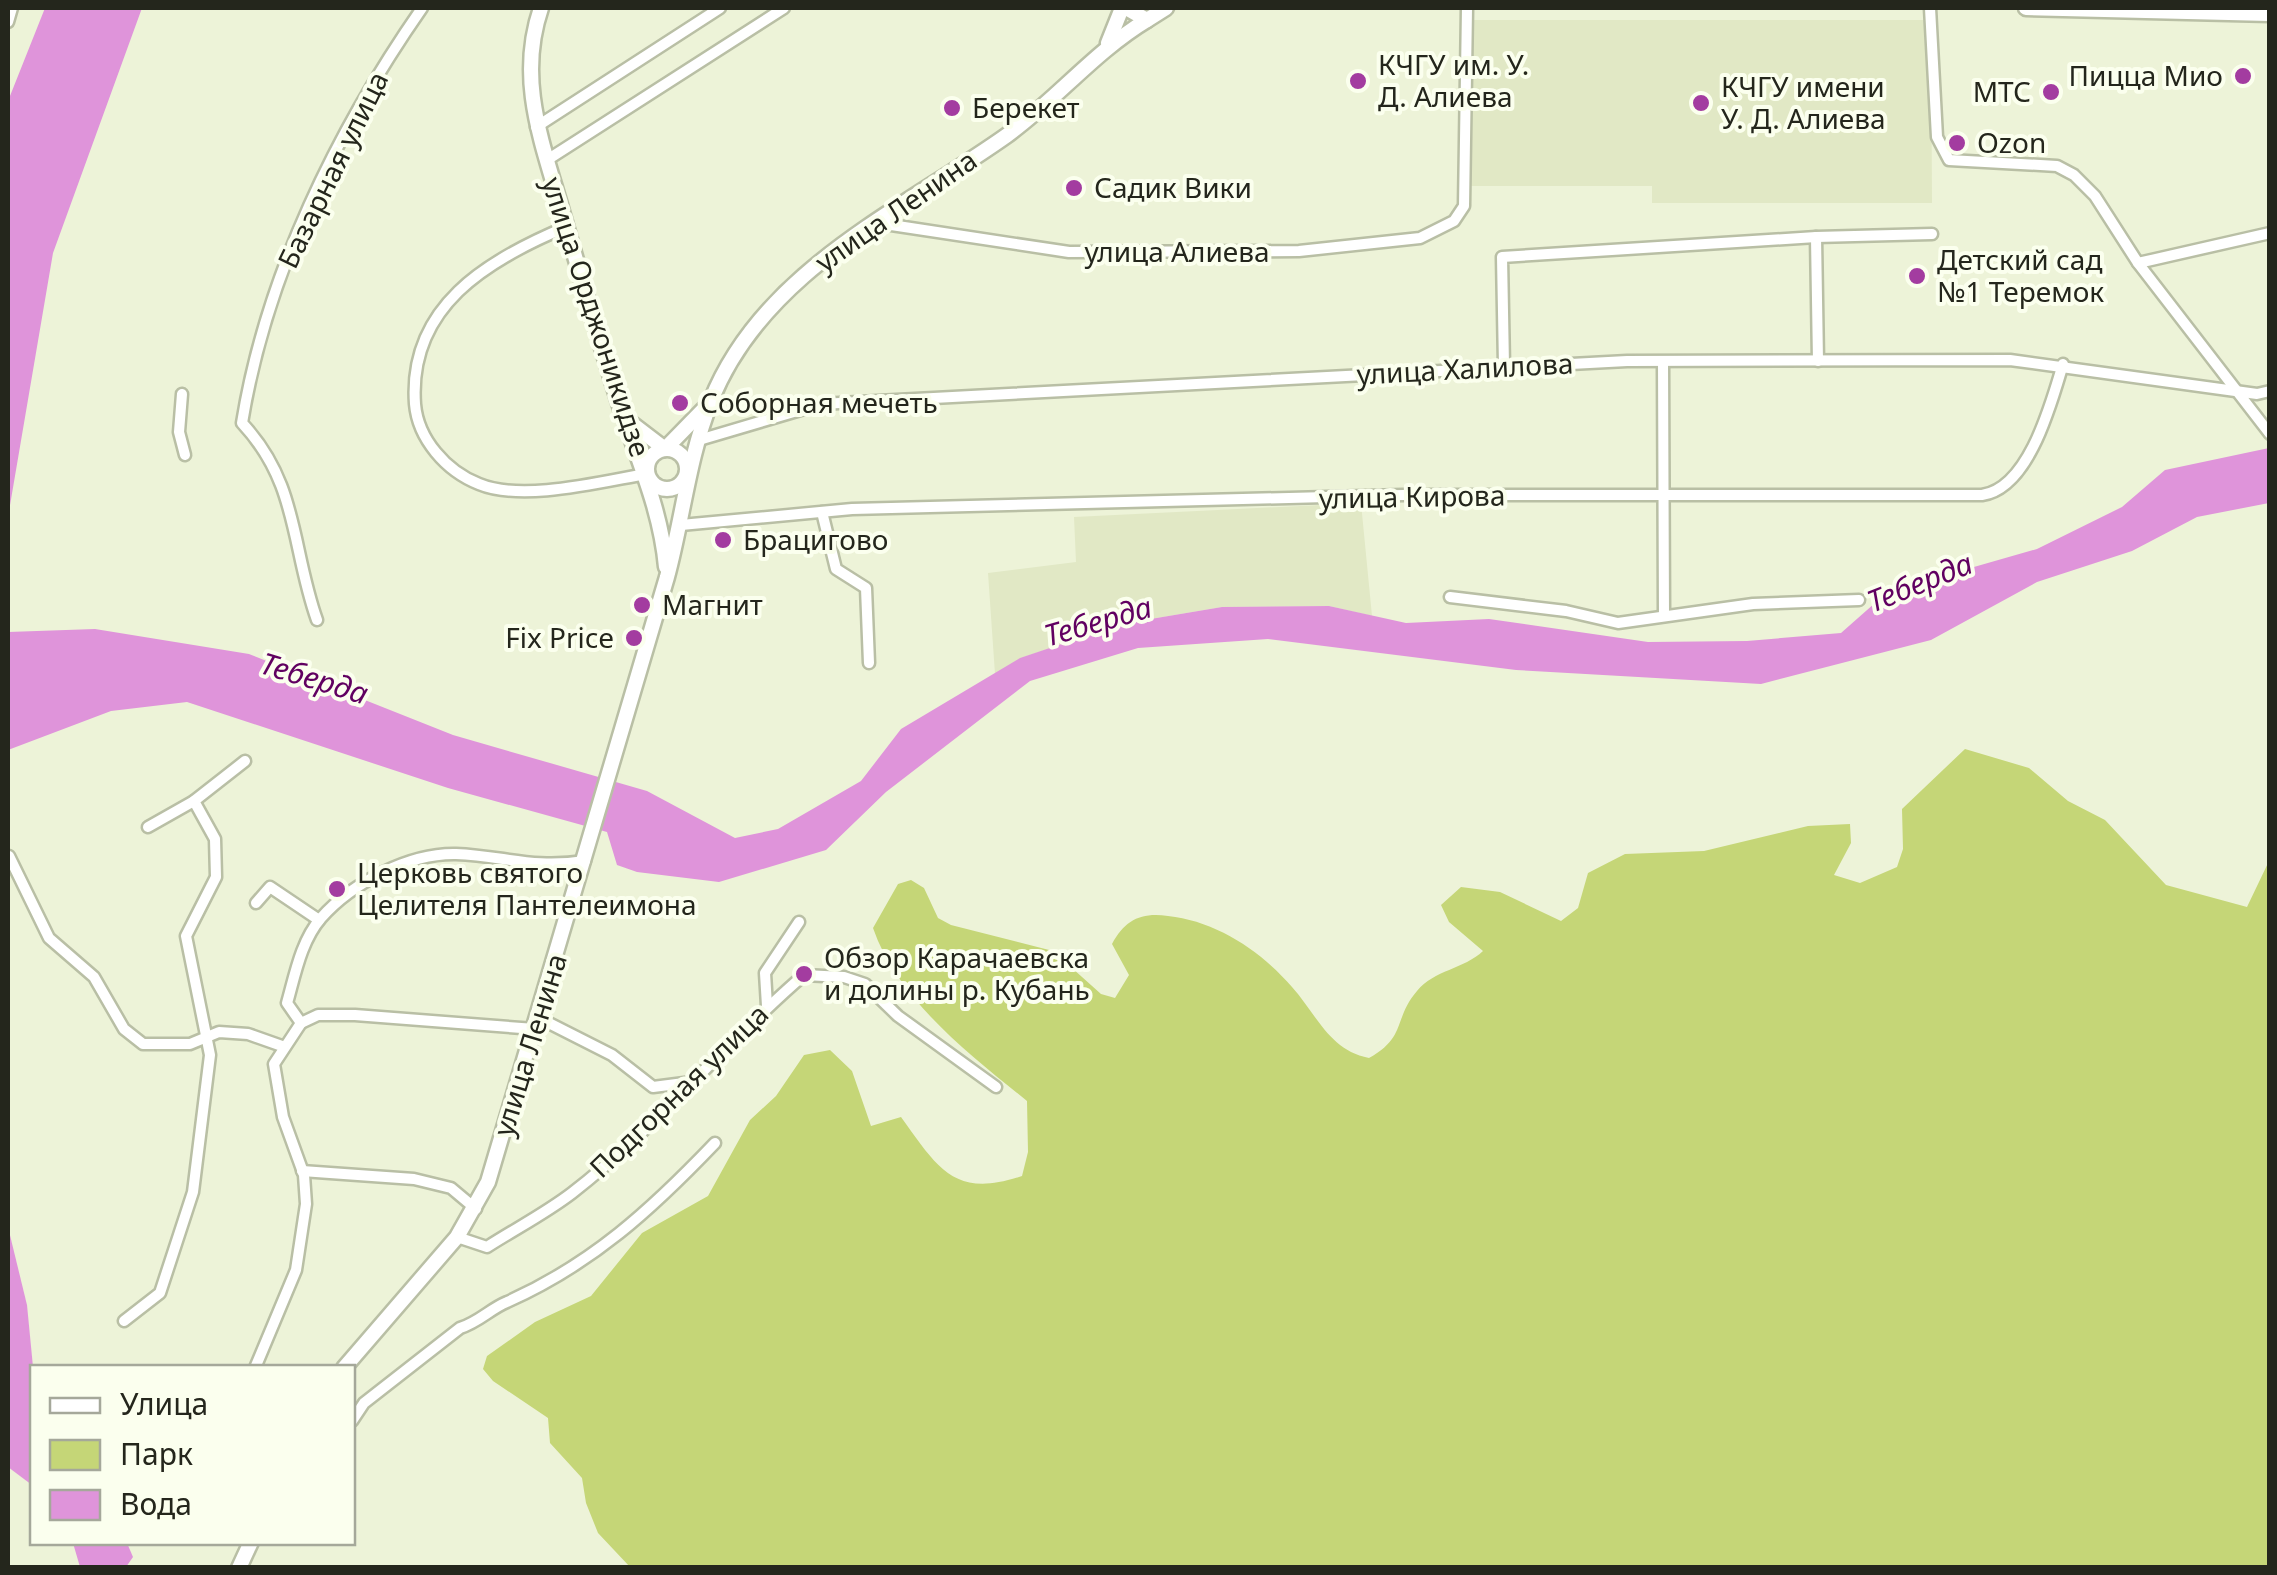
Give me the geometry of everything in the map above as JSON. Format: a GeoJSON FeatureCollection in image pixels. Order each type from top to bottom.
{"type":"FeatureCollection","features":[{"type":"Feature","properties":{"kind":"main road","name":"улица Орджоникидзе"},"geometry":{"type":"LineString","coordinates":[[541,8],[531,36],[528,83],[536,127],[624,416],[646,474]]}},
{"type":"Feature","properties":{"kind":"main road"},"geometry":{"type":"LineString","coordinates":[[1124,8],[1158,14]]}},
{"type":"Feature","properties":{"kind":"main road","name":"улица Ленина"},"geometry":{"type":"LineString","coordinates":[[1108,44],[1124,8]]}},
{"type":"Feature","properties":{"kind":"main road","name":"улица Ленина"},"geometry":{"type":"LineString","coordinates":[[347,1362],[414,1290],[476,1209],[537,1024],[667,578],[681,525],[686,476],[711,402],[743,344],[792,284],[1010,133],[1108,44],[1158,14],[1182,8]]}},
{"type":"Feature","properties":{"kind":"main road"},"geometry":{"type":"LineString","coordinates":[[2026,8],[2270,14]]}},
{"type":"Feature","properties":{"kind":"main road","name":"улица Ленина"},"geometry":{"type":"LineString","coordinates":[[665,449],[711,402]]}},
{"type":"Feature","properties":{"kind":"main road"},"geometry":{"type":"LineString","coordinates":[[624,416],[643,436],[683,457],[686,476],[681,484],[663,490],[646,474],[649,460],[665,449]]}},
{"type":"Feature","properties":{"kind":"main road","name":"улица Ленина"},"geometry":{"type":"LineString","coordinates":[[646,474],[663,538],[667,578]]}},
{"type":"Feature","properties":{"kind":"main road"},"geometry":{"type":"LineString","coordinates":[[239,1568],[250,1545]]}},
{"type":"Feature","properties":{"kind":"street"},"geometry":{"type":"LineString","coordinates":[[8,22],[12,8]]}},
{"type":"Feature","properties":{"kind":"street","name":"Базарная улица"},"geometry":{"type":"LineString","coordinates":[[316,620],[305,586],[298,531],[286,490],[262,445],[242,423],[253,358],[317,191],[396,41],[422,8]]}},
{"type":"Feature","properties":{"kind":"street"},"geometry":{"type":"LineString","coordinates":[[536,127],[720,8]]}},
{"type":"Feature","properties":{"kind":"street","name":"улица Орджоникидзе"},"geometry":{"type":"LineString","coordinates":[[547,160],[784,8]]}},
{"type":"Feature","properties":{"kind":"street","name":"улица Алиева"},"geometry":{"type":"LineString","coordinates":[[878,223],[1069,252],[1299,251],[1420,238],[1454,221],[1464,206],[1466,8]]}},
{"type":"Feature","properties":{"kind":"street"},"geometry":{"type":"LineString","coordinates":[[1930,8],[1938,137],[1949,160],[2057,166],[2074,174],[2096,196],[2138,262],[2270,434]]}},
{"type":"Feature","properties":{"kind":"street"},"geometry":{"type":"LineString","coordinates":[[566,227],[507,252],[436,315],[420,344],[413,372],[417,424],[430,448],[477,484],[504,490],[574,486],[646,474]]}},
{"type":"Feature","properties":{"kind":"street"},"geometry":{"type":"LineString","coordinates":[[2138,262],[2270,233]]}},
{"type":"Feature","properties":{"kind":"street"},"geometry":{"type":"LineString","coordinates":[[1504,366],[1502,256],[1932,234]]}},
{"type":"Feature","properties":{"kind":"street"},"geometry":{"type":"LineString","coordinates":[[1816,237],[1818,360]]}},
{"type":"Feature","properties":{"kind":"street","name":"улица Халилова"},"geometry":{"type":"LineString","coordinates":[[700,440],[821,404],[1504,366],[1818,360],[2062,364],[2234,390],[2270,391]]}},
{"type":"Feature","properties":{"kind":"street"},"geometry":{"type":"LineString","coordinates":[[1663,362],[1664,616]]}},
{"type":"Feature","properties":{"kind":"street","name":"улица Кирова"},"geometry":{"type":"LineString","coordinates":[[681,525],[822,512],[1403,495],[1998,492],[2010,481],[2045,422],[2062,364]]}},
{"type":"Feature","properties":{"kind":"street"},"geometry":{"type":"LineString","coordinates":[[182,394],[179,432],[185,455]]}},
{"type":"Feature","properties":{"kind":"street"},"geometry":{"type":"LineString","coordinates":[[822,512],[836,569],[866,588],[870,664]]}},
{"type":"Feature","properties":{"kind":"street"},"geometry":{"type":"LineString","coordinates":[[1450,597],[1566,610],[1618,623],[1753,604],[1859,600]]}},
{"type":"Feature","properties":{"kind":"street"},"geometry":{"type":"LineString","coordinates":[[148,826],[194,802],[246,761]]}},
{"type":"Feature","properties":{"kind":"street"},"geometry":{"type":"LineString","coordinates":[[124,1321],[160,1294],[188,1208],[210,1055],[186,936],[216,876],[215,839],[194,802]]}},
{"type":"Feature","properties":{"kind":"street"},"geometry":{"type":"LineString","coordinates":[[300,1024],[287,1003],[300,956],[319,920],[397,866],[431,854],[547,867],[586,860]]}},
{"type":"Feature","properties":{"kind":"street"},"geometry":{"type":"LineString","coordinates":[[9,856],[49,938],[94,977],[124,1029],[142,1044],[163,1047],[207,1040],[219,1032],[248,1034],[282,1046]]}},
{"type":"Feature","properties":{"kind":"street"},"geometry":{"type":"LineString","coordinates":[[256,903],[270,887],[319,920]]}},
{"type":"Feature","properties":{"kind":"street"},"geometry":{"type":"LineString","coordinates":[[767,1006],[765,973],[799,922]]}},
{"type":"Feature","properties":{"kind":"street","name":"Подгорная улица"},"geometry":{"type":"LineString","coordinates":[[457,1237],[486,1247],[571,1194],[804,975],[844,976],[865,984],[898,1016],[996,1087]]}},
{"type":"Feature","properties":{"kind":"street"},"geometry":{"type":"LineString","coordinates":[[256,1365],[296,1270],[306,1204],[302,1171],[283,1118],[274,1064],[282,1046],[300,1024],[318,1016],[355,1015],[537,1024],[612,1055],[653,1088],[692,1082]]}},
{"type":"Feature","properties":{"kind":"street"},"geometry":{"type":"LineString","coordinates":[[355,1416],[364,1404],[460,1328],[478,1323],[505,1302],[567,1272],[643,1218],[715,1143]]}},
{"type":"Feature","properties":{"kind":"street"},"geometry":{"type":"LineString","coordinates":[[302,1171],[414,1179],[451,1188],[476,1209]]}},
{"type":"Feature","properties":{"kind":"shaded area","name":"КЧГУ имени У. Д. Алиева"},"geometry":{"type":"Polygon","coordinates":[[[1470,20],[1931,20],[1932,203],[1652,203],[1652,186],[1470,186],[1470,20]]]}},
{"type":"Feature","properties":{"kind":"shaded area"},"geometry":{"type":"Polygon","coordinates":[[[1361,503],[1372,616],[1329,606],[1222,607],[1121,624],[1021,658],[995,674],[988,573],[1076,562],[1074,517],[1361,503]]]}},
{"type":"Feature","properties":{"kind":"green space"},"geometry":{"type":"Polygon","coordinates":[[[1965,749],[2029,768],[2068,801],[2105,820],[2166,885],[2247,907],[2269,861],[2269,1567],[630,1567],[598,1533],[586,1503],[582,1478],[550,1443],[548,1418],[493,1381],[483,1369],[487,1356],[535,1322],[591,1296],[642,1233],[708,1196],[750,1120],[776,1096],[804,1055],[830,1050],[852,1071],[871,1126],[901,1117],[926,1151],[950,1174],[980,1184],[1022,1176],[1028,1152],[1027,1101],[938,1024],[899,979],[884,954],[873,928],[898,884],[911,880],[924,888],[938,918],[951,925],[1053,951],[1101,994],[1115,998],[1129,975],[1112,944],[1122,929],[1142,917],[1158,915],[1203,924],[1266,961],[1334,1039],[1355,1054],[1369,1058],[1395,1035],[1410,1001],[1424,984],[1483,951],[1449,922],[1441,905],[1461,887],[1500,892],[1561,921],[1578,908],[1588,873],[1625,854],[1704,851],[1808,826],[1850,824],[1851,843],[1834,875],[1860,883],[1897,867],[1903,849],[1902,809],[1965,749]]]}},
{"type":"Feature","properties":{"kind":"water"},"geometry":{"type":"Polygon","coordinates":[[[45,8],[142,8],[53,253],[8,517],[8,101],[45,8]]]}},
{"type":"Feature","properties":{"kind":"water"},"geometry":{"type":"Polygon","coordinates":[[[2269,448],[2269,503],[2197,517],[2132,551],[2037,582],[1931,640],[1761,684],[1516,670],[1268,639],[1138,648],[1030,681],[886,792],[826,850],[719,882],[637,872],[617,865],[607,832],[448,788],[187,702],[111,711],[8,750],[8,632],[95,629],[249,654],[453,735],[647,791],[735,838],[778,829],[861,781],[901,729],[1020,658],[1121,624],[1222,607],[1329,606],[1406,623],[1489,619],[1648,642],[1747,641],[1841,633],[1875,603],[1953,573],[2037,549],[2122,507],[2165,470],[2269,448]]]}},
{"type":"Feature","properties":{"kind":"water"},"geometry":{"type":"Polygon","coordinates":[[[8,1227],[27,1305],[33,1365],[30,1484],[8,1467],[8,1227]]]}},
{"type":"Feature","properties":{"kind":"water"},"geometry":{"type":"Polygon","coordinates":[[[74,1545],[128,1545],[133,1557],[126,1567],[80,1567],[74,1545]]]}},
{"type":"Feature","properties":{"kind":"place","name":"Пицца Мио"},"geometry":{"type":"Point","coordinates":[2243,76]}},
{"type":"Feature","properties":{"kind":"place","name":"КЧГУ им. У. Д. Алиева"},"geometry":{"type":"Point","coordinates":[1358,81]}},
{"type":"Feature","properties":{"kind":"place","name":"МТС"},"geometry":{"type":"Point","coordinates":[2051,92]}},
{"type":"Feature","properties":{"kind":"place","name":"КЧГУ имени У. Д. Алиева"},"geometry":{"type":"Point","coordinates":[1701,103]}},
{"type":"Feature","properties":{"kind":"place","name":"Берекет"},"geometry":{"type":"Point","coordinates":[952,108]}},
{"type":"Feature","properties":{"kind":"place","name":"Ozon"},"geometry":{"type":"Point","coordinates":[1957,143]}},
{"type":"Feature","properties":{"kind":"place","name":"Садик Вики"},"geometry":{"type":"Point","coordinates":[1074,188]}},
{"type":"Feature","properties":{"kind":"place","name":"Детский сад №1 Теремок"},"geometry":{"type":"Point","coordinates":[1917,276]}},
{"type":"Feature","properties":{"kind":"place","name":"Соборная мечеть"},"geometry":{"type":"Point","coordinates":[680,403]}},
{"type":"Feature","properties":{"kind":"place","name":"Брацигово"},"geometry":{"type":"Point","coordinates":[723,540]}},
{"type":"Feature","properties":{"kind":"place","name":"Магнит"},"geometry":{"type":"Point","coordinates":[642,605]}},
{"type":"Feature","properties":{"kind":"place","name":"Fix Price"},"geometry":{"type":"Point","coordinates":[634,638]}},
{"type":"Feature","properties":{"kind":"place","name":"Церковь святого Целителя Пантелеимона"},"geometry":{"type":"Point","coordinates":[337,889]}},
{"type":"Feature","properties":{"kind":"place","name":"Обзор Карачаевска и долины р. Кубань"},"geometry":{"type":"Point","coordinates":[804,974]}},
{"type":"Feature","properties":{"kind":"water label","name":"Теберда"},"geometry":{"type":"Point","coordinates":[1920,583]}},
{"type":"Feature","properties":{"kind":"water label","name":"Теберда"},"geometry":{"type":"Point","coordinates":[1098,622]}},
{"type":"Feature","properties":{"kind":"water label","name":"Теберда"},"geometry":{"type":"Point","coordinates":[314,679]}}]}
